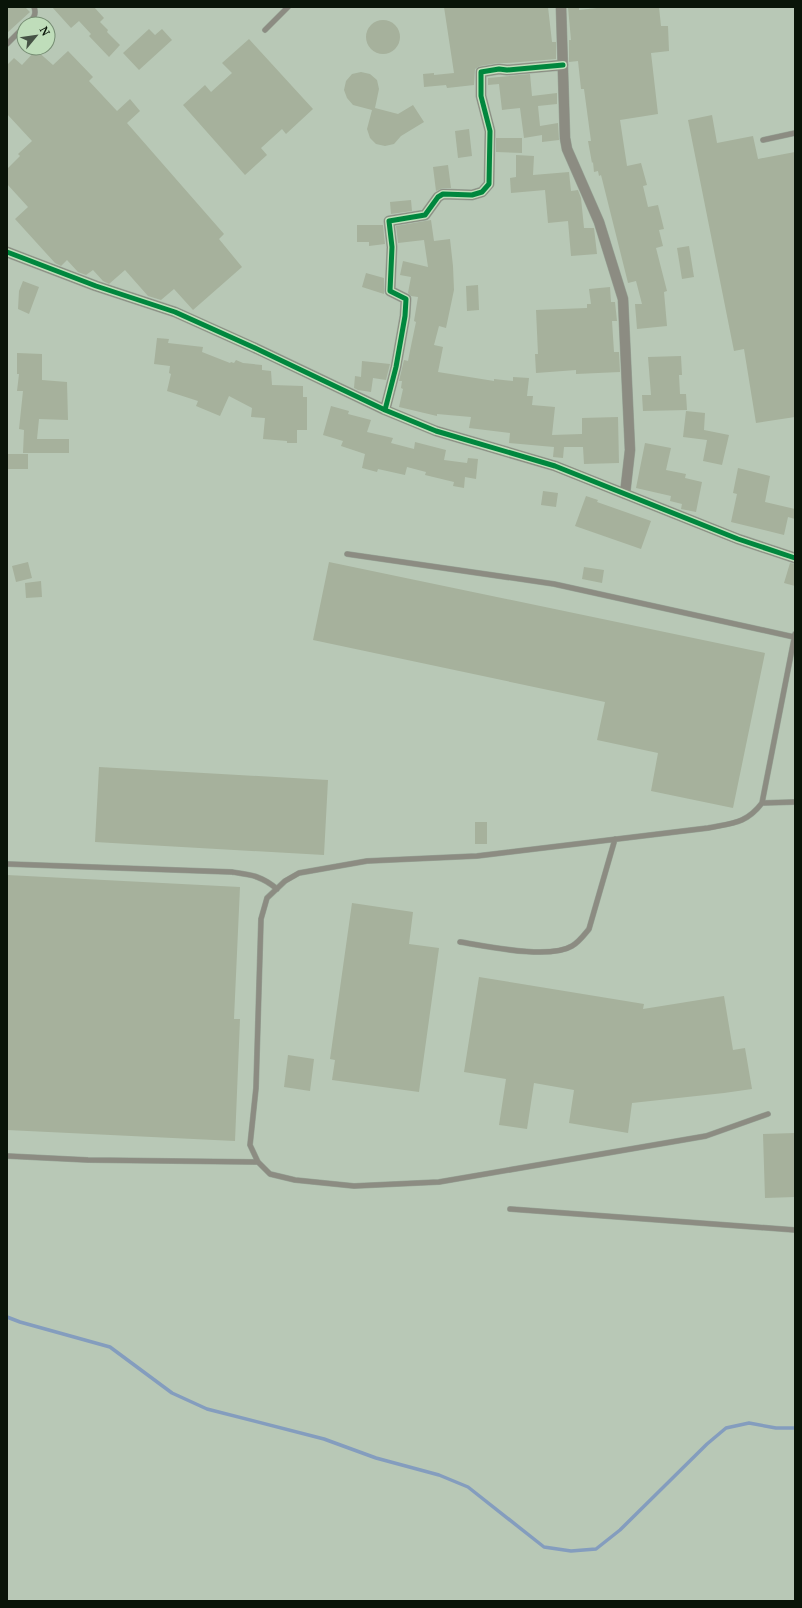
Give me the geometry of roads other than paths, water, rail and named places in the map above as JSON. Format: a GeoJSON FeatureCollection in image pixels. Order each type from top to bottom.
{"type":"FeatureCollection","features":[{"type":"Feature","properties":{"kind":"street"},"geometry":{"type":"LineString","coordinates":[[561,7],[565,138],[568,149],[599,222],[623,299],[630,450],[625,494]]}},
{"type":"Feature","properties":{"kind":"street"},"geometry":{"type":"LineString","coordinates":[[385,410],[396,367],[405,316],[406,299],[390,291],[392,247],[389,221],[425,215],[438,197],[443,194],[472,195],[482,192],[489,184],[490,131],[481,96],[481,72],[499,69],[507,70],[563,65]]}},
{"type":"Feature","properties":{"kind":"street"},"geometry":{"type":"LineString","coordinates":[[7,252],[96,286],[175,312],[255,348],[385,410],[436,431],[555,466],[738,539],[795,558]]}},
{"type":"Feature","properties":{"kind":"lane"},"geometry":{"type":"LineString","coordinates":[[265,30],[288,7]]}},
{"type":"Feature","properties":{"kind":"lane"},"geometry":{"type":"LineString","coordinates":[[7,44],[16,35]]}},
{"type":"Feature","properties":{"kind":"lane"},"geometry":{"type":"LineString","coordinates":[[763,140],[795,133]]}},
{"type":"Feature","properties":{"kind":"lane"},"geometry":{"type":"LineString","coordinates":[[347,554],[554,584],[795,636],[762,803],[753,814],[740,821],[708,828],[478,856],[367,861],[299,873],[285,881],[267,898],[261,919],[256,1088],[250,1145],[258,1162],[270,1174],[295,1180],[354,1186],[439,1182],[706,1136],[768,1114]]}},
{"type":"Feature","properties":{"kind":"lane"},"geometry":{"type":"LineString","coordinates":[[762,803],[795,802]]}},
{"type":"Feature","properties":{"kind":"lane"},"geometry":{"type":"LineString","coordinates":[[460,942],[505,949],[539,952],[561,951],[572,946],[582,938],[589,928],[615,839]]}},
{"type":"Feature","properties":{"kind":"lane"},"geometry":{"type":"LineString","coordinates":[[7,864],[232,872],[257,875],[277,889]]}},
{"type":"Feature","properties":{"kind":"lane"},"geometry":{"type":"LineString","coordinates":[[7,1156],[88,1160],[258,1162]]}},
{"type":"Feature","properties":{"kind":"lane"},"geometry":{"type":"LineString","coordinates":[[510,1209],[795,1230]]}},
{"type":"Feature","properties":{"kind":"waterway"},"geometry":{"type":"LineString","coordinates":[[7,1317],[110,1347],[172,1393],[207,1409],[324,1439],[376,1458],[439,1475],[468,1487],[544,1547],[571,1551],[596,1549],[620,1530],[707,1444],[726,1428],[749,1423],[776,1428],[795,1428]]}}]}
